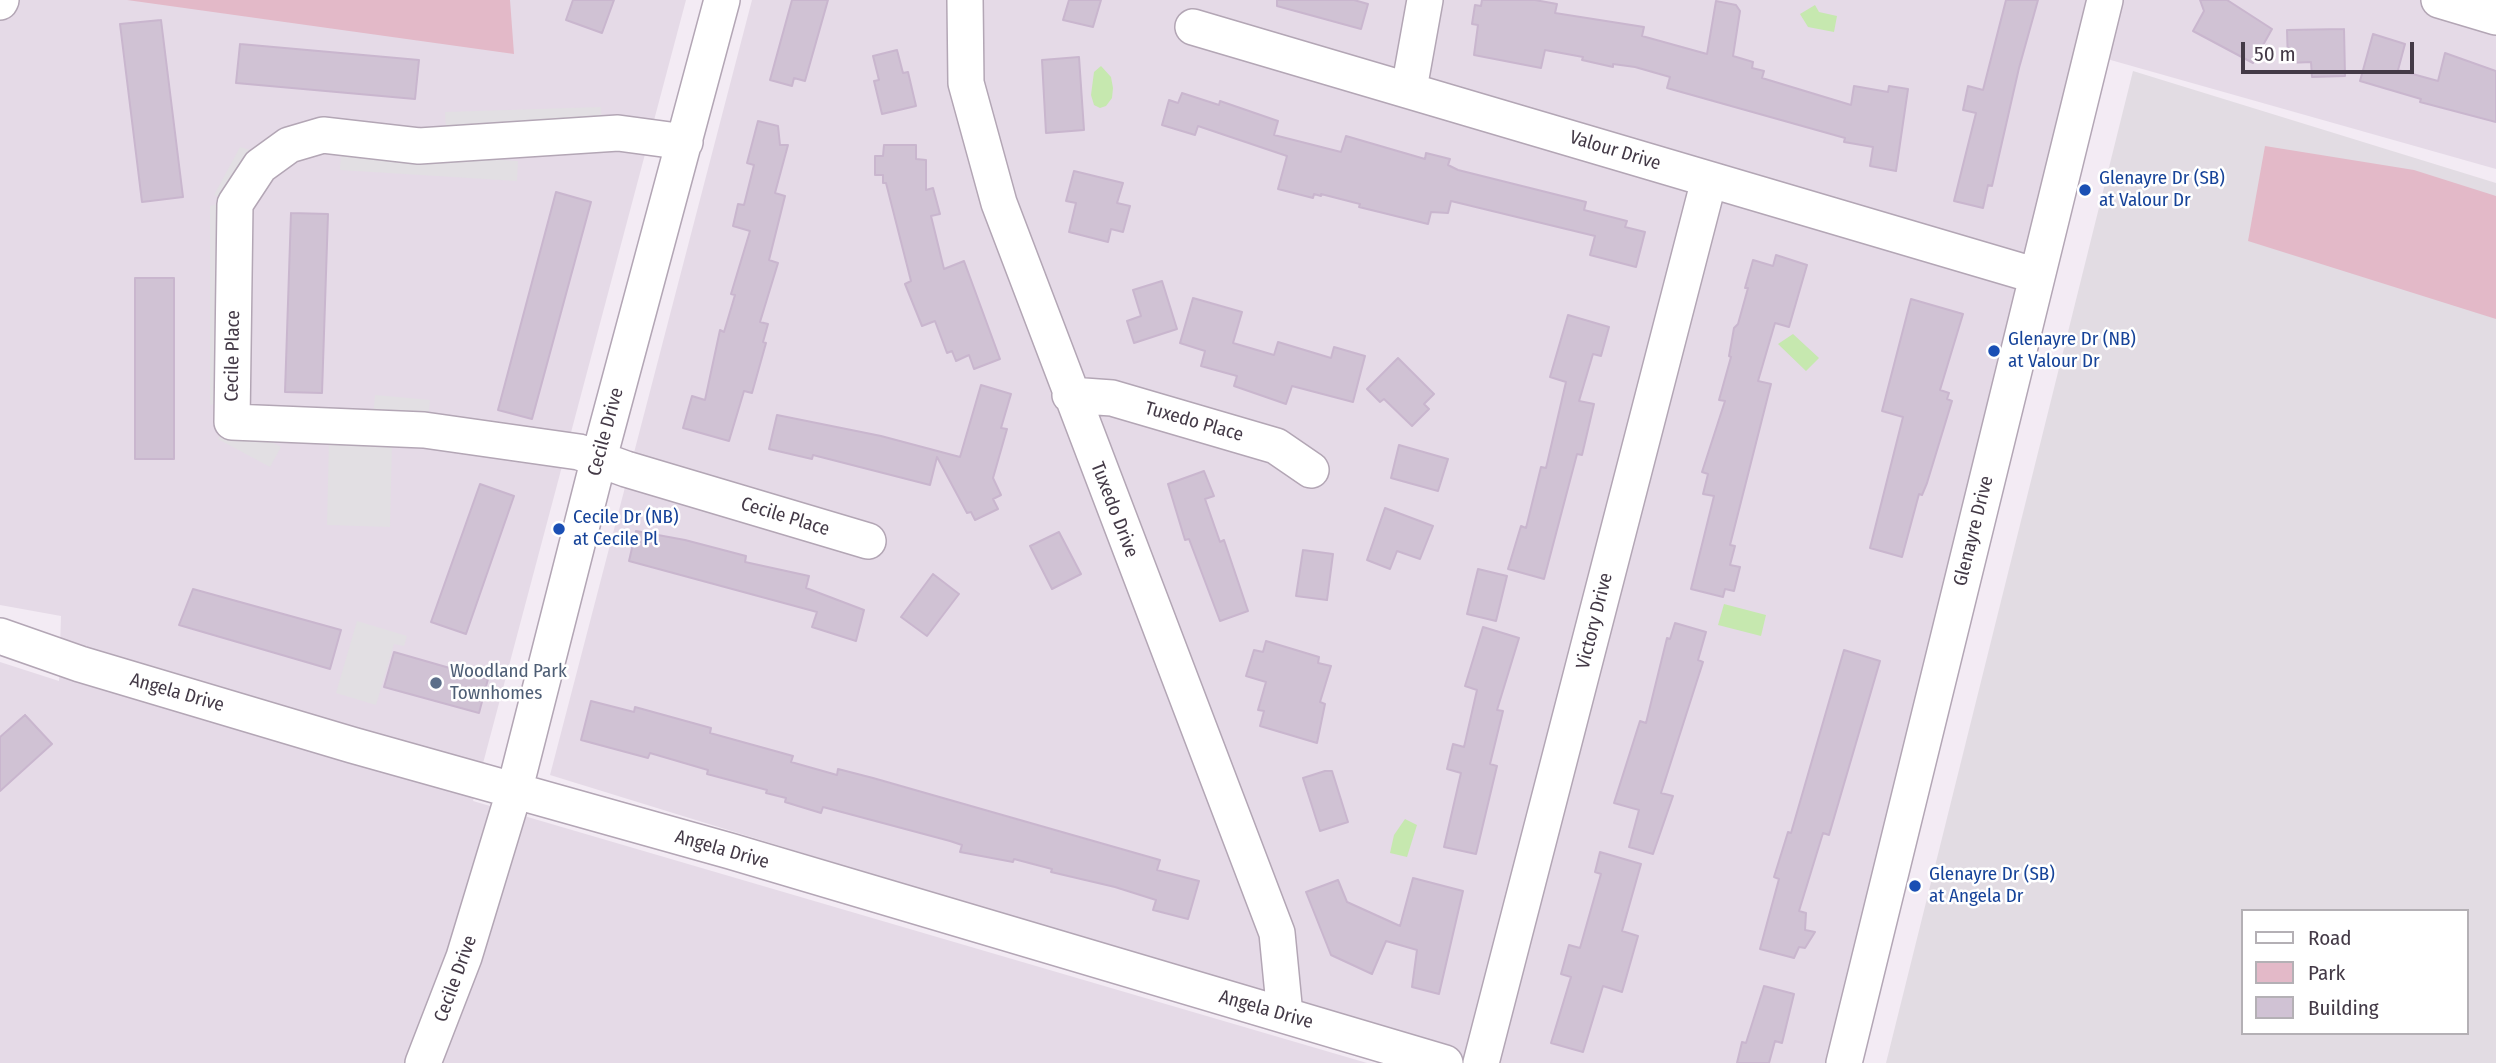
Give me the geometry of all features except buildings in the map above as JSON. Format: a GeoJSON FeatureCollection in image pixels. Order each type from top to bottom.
{"type":"FeatureCollection","features":[{"type":"Feature","properties":{"kind":"street","name":"Cecile Drive"},"geometry":{"type":"LineString","coordinates":[[423,1063],[464,957],[514,792],[599,458],[722,0]]}},
{"type":"Feature","properties":{"kind":"street","name":"Tuxedo Drive"},"geometry":{"type":"LineString","coordinates":[[965,0],[966,83],[999,203],[1277,933],[1285,1015]]}},
{"type":"Feature","properties":{"kind":"street"},"geometry":{"type":"LineString","coordinates":[[1409,89],[1424,0]]}},
{"type":"Feature","properties":{"kind":"street","name":"Glenayre Drive"},"geometry":{"type":"LineString","coordinates":[[1844,1063],[2105,0]]}},
{"type":"Feature","properties":{"kind":"street"},"geometry":{"type":"LineString","coordinates":[[2439,0],[2496,17]]}},
{"type":"Feature","properties":{"kind":"street","name":"Valour Drive"},"geometry":{"type":"LineString","coordinates":[[1193,27],[2036,276]]}},
{"type":"Feature","properties":{"kind":"street","name":"Cecile Place"},"geometry":{"type":"LineString","coordinates":[[685,142],[618,133],[419,146],[323,135],[289,145],[260,166],[235,204],[232,422],[424,430],[579,452],[626,469],[868,541]]}},
{"type":"Feature","properties":{"kind":"street","name":"Victory Drive"},"geometry":{"type":"LineString","coordinates":[[1480,1063],[1709,180]]}},
{"type":"Feature","properties":{"kind":"street","name":"Tuxedo Place"},"geometry":{"type":"LineString","coordinates":[[1070,395],[1112,398],[1276,446],[1311,470]]}},
{"type":"Feature","properties":{"kind":"street","name":"Angela Drive"},"geometry":{"type":"LineString","coordinates":[[0,636],[80,664],[514,792],[730,851],[1445,1063]]}},
{"type":"Feature","properties":{"kind":"shaded area"},"geometry":{"type":"Polygon","coordinates":[[[0,0],[686,0],[473,801],[1367,1063],[0,1063],[0,662],[59,681],[61,616],[0,605],[0,0]]]}},
{"type":"Feature","properties":{"kind":"shaded area"},"geometry":{"type":"Polygon","coordinates":[[[752,0],[2092,0],[1826,1063],[1483,1063],[550,775],[752,0]]]}},
{"type":"Feature","properties":{"kind":"shaded area"},"geometry":{"type":"Polygon","coordinates":[[[2114,0],[2496,0],[2496,169],[2100,57],[2114,0]]]}},
{"type":"Feature","properties":{"kind":"shaded area"},"geometry":{"type":"Polygon","coordinates":[[[1815,5],[1819,12],[1837,16],[1834,32],[1808,27],[1800,14],[1815,5]]]}},
{"type":"Feature","properties":{"kind":"shaded area"},"geometry":{"type":"Polygon","coordinates":[[[1101,66],[1111,77],[1113,88],[1112,98],[1106,106],[1100,108],[1094,105],[1091,95],[1094,72],[1101,66]]]}},
{"type":"Feature","properties":{"kind":"shaded area"},"geometry":{"type":"Polygon","coordinates":[[[2133,71],[2496,183],[2496,1063],[1886,1063],[2133,71]]]}},
{"type":"Feature","properties":{"kind":"shaded area"},"geometry":{"type":"Polygon","coordinates":[[[601,107],[602,126],[446,131],[445,112],[601,107]]]}},
{"type":"Feature","properties":{"kind":"shaded area"},"geometry":{"type":"Polygon","coordinates":[[[240,147],[260,153],[225,199],[214,195],[240,147]]]}},
{"type":"Feature","properties":{"kind":"shaded area"},"geometry":{"type":"Polygon","coordinates":[[[341,150],[518,161],[517,181],[340,170],[341,150]]]}},
{"type":"Feature","properties":{"kind":"shaded area"},"geometry":{"type":"Polygon","coordinates":[[[227,201],[226,400],[210,405],[210,206],[227,201]]]}},
{"type":"Feature","properties":{"kind":"shaded area"},"geometry":{"type":"Polygon","coordinates":[[[1793,334],[1819,358],[1806,371],[1778,344],[1793,334]]]}},
{"type":"Feature","properties":{"kind":"shaded area"},"geometry":{"type":"Polygon","coordinates":[[[375,395],[430,400],[428,421],[373,415],[375,395]]]}},
{"type":"Feature","properties":{"kind":"shaded area"},"geometry":{"type":"Polygon","coordinates":[[[229,419],[281,447],[270,467],[218,439],[229,419]]]}},
{"type":"Feature","properties":{"kind":"shaded area"},"geometry":{"type":"Polygon","coordinates":[[[329,439],[392,441],[390,527],[327,525],[329,439]]]}},
{"type":"Feature","properties":{"kind":"shaded area"},"geometry":{"type":"Polygon","coordinates":[[[1724,604],[1766,615],[1761,636],[1718,625],[1724,604]]]}},
{"type":"Feature","properties":{"kind":"shaded area"},"geometry":{"type":"Polygon","coordinates":[[[357,621],[407,636],[404,646],[394,644],[376,705],[336,693],[357,621]]]}},
{"type":"Feature","properties":{"kind":"shaded area"},"geometry":{"type":"Polygon","coordinates":[[[1405,819],[1417,825],[1407,857],[1390,853],[1394,835],[1405,819]]]}},
{"type":"Feature","properties":{"kind":"green space"},"geometry":{"type":"Polygon","coordinates":[[[127,0],[510,0],[514,54],[127,0]]]}},
{"type":"Feature","properties":{"kind":"green space"},"geometry":{"type":"Polygon","coordinates":[[[2265,146],[2414,170],[2496,196],[2496,319],[2248,241],[2265,146]]]}},
{"type":"Feature","properties":{"kind":"place","name":"Glenayre Dr (SB) at Valour Dr"},"geometry":{"type":"Point","coordinates":[2085,190]}},
{"type":"Feature","properties":{"kind":"place","name":"Glenayre Dr (NB) at Valour Dr"},"geometry":{"type":"Point","coordinates":[1994,351]}},
{"type":"Feature","properties":{"kind":"place","name":"Cecile Dr (NB) at Cecile Pl"},"geometry":{"type":"Point","coordinates":[559,529]}},
{"type":"Feature","properties":{"kind":"place","name":"Woodland Park Townhomes"},"geometry":{"type":"Point","coordinates":[436,683]}},
{"type":"Feature","properties":{"kind":"place","name":"Glenayre Dr (SB) at Angela Dr"},"geometry":{"type":"Point","coordinates":[1915,886]}}]}
